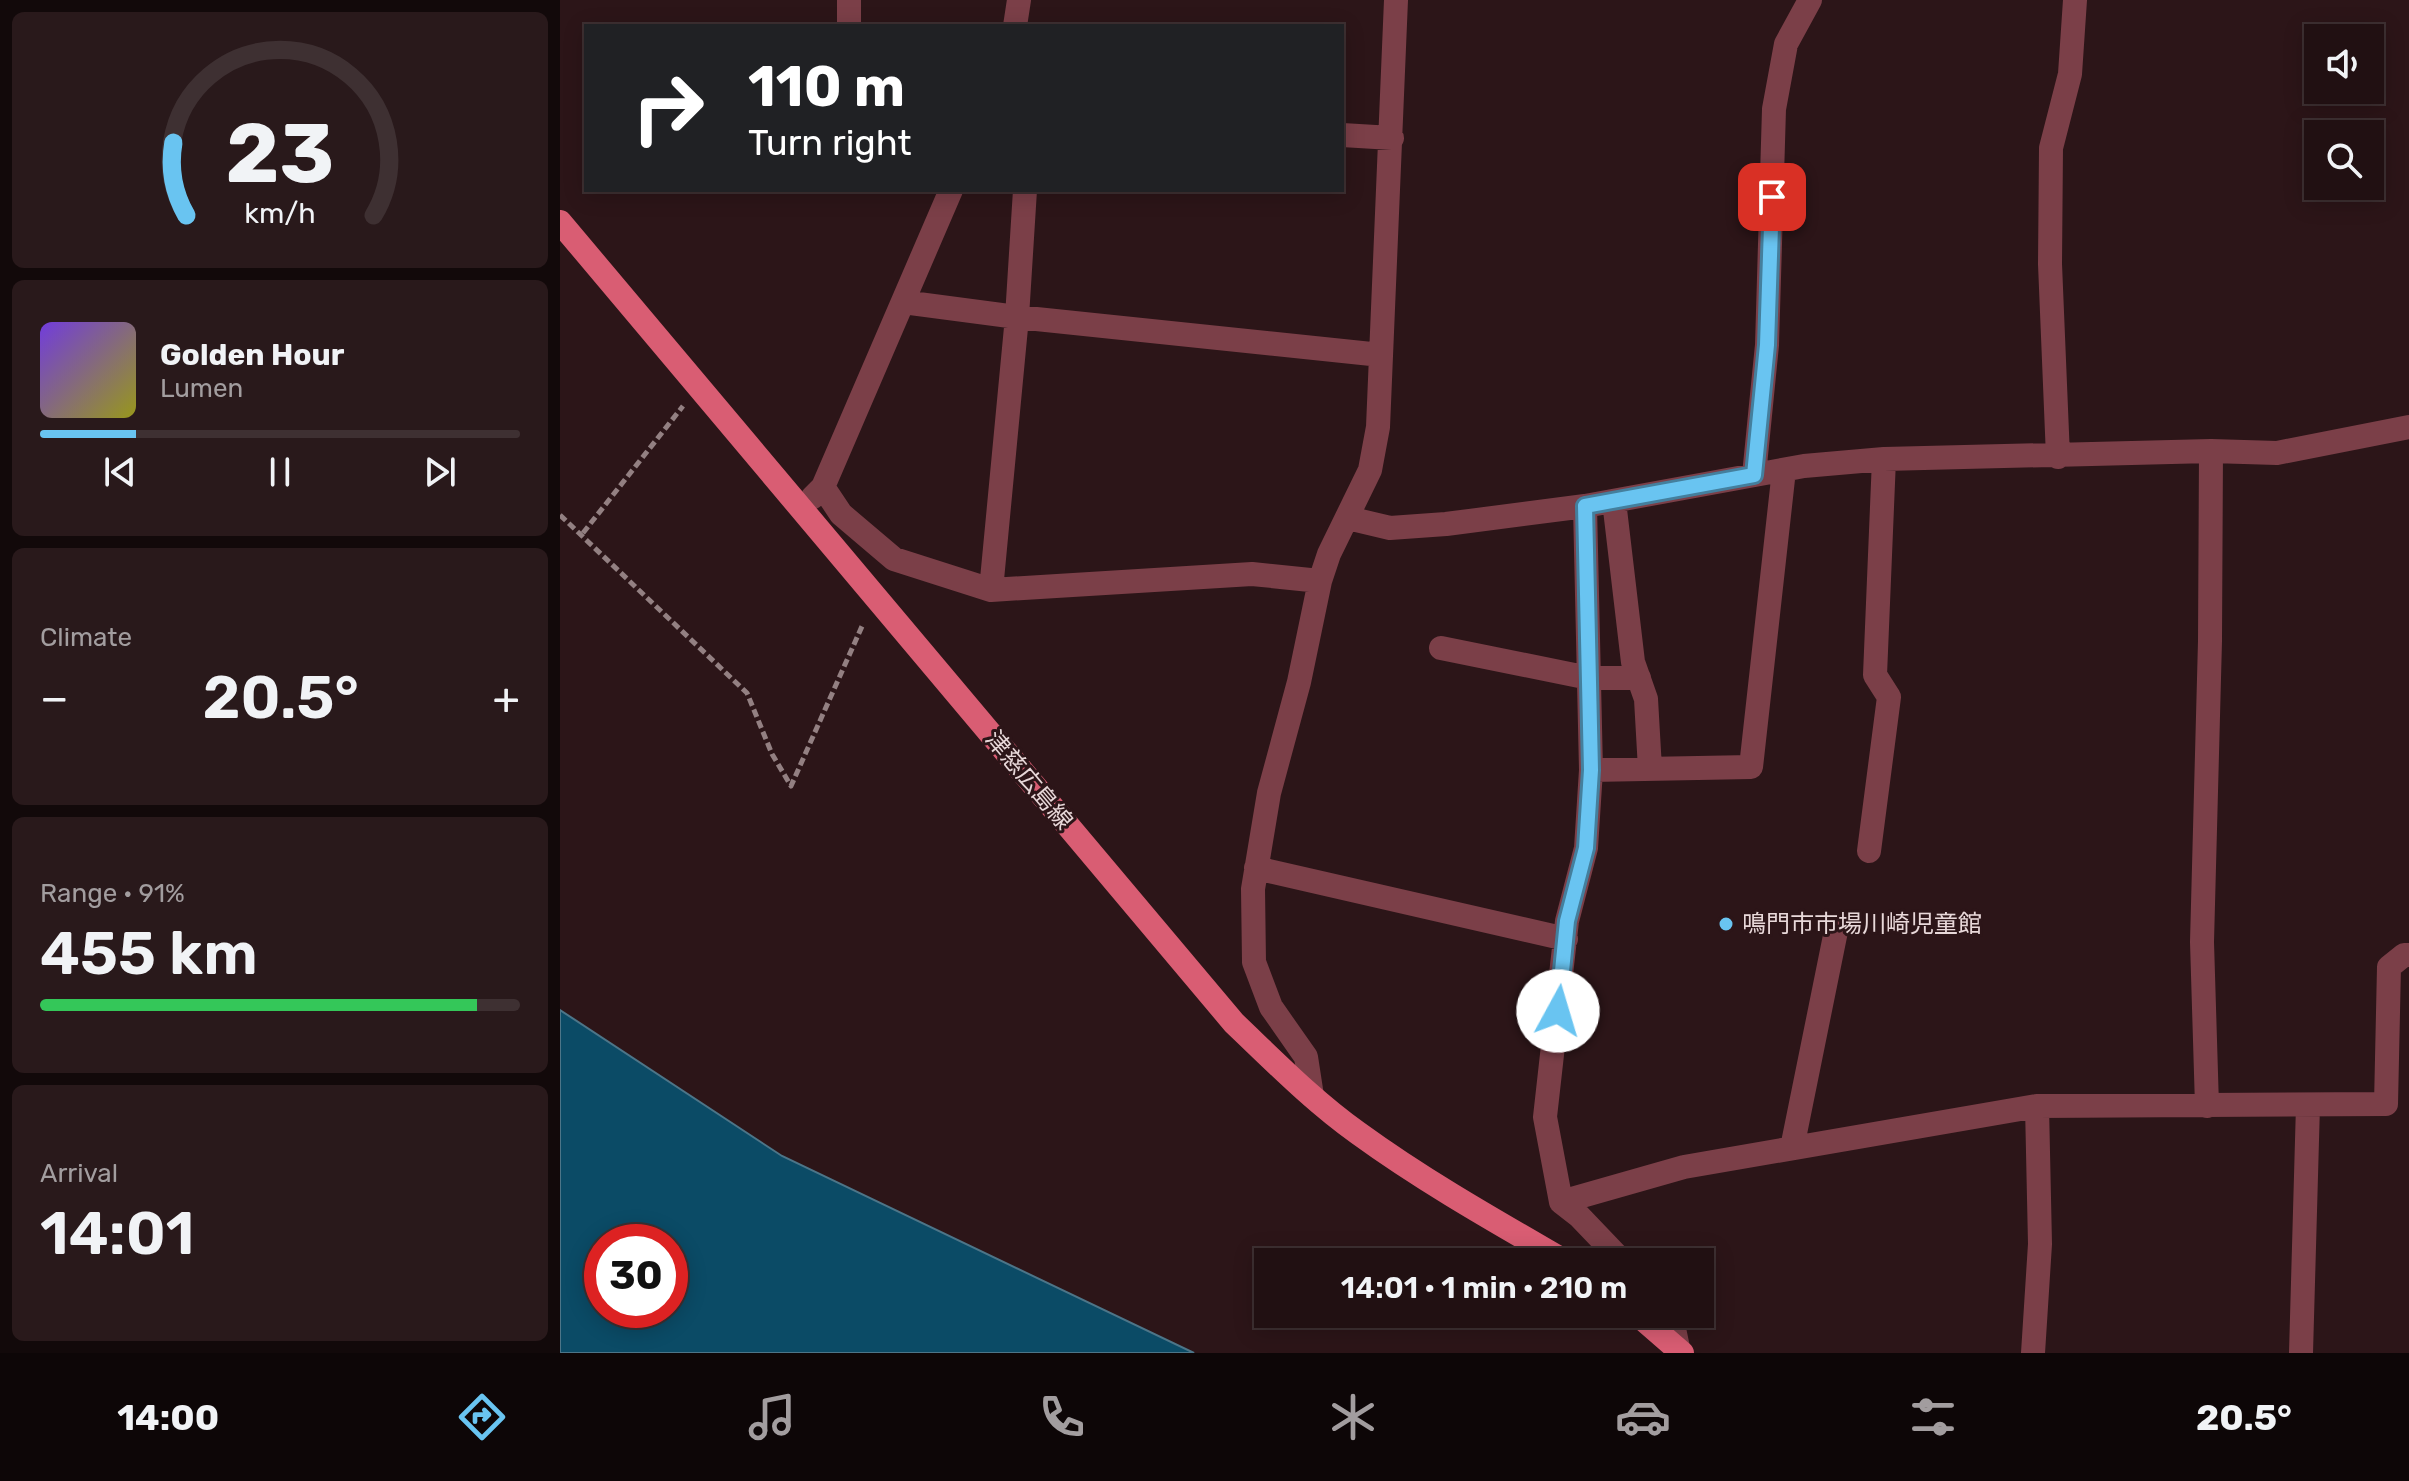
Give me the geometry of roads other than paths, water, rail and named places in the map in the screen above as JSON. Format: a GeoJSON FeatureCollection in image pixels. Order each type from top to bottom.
{"type":"FeatureCollection","features":[{"type":"Feature","properties":{"kind":"main road","name":"津慈広島線"},"geometry":{"type":"LineString","coordinates":[[560,222],[1234,1023],[1312,1096],[1357,1133],[1452,1196],[1542,1248]]}},
{"type":"Feature","properties":{"kind":"main road"},"geometry":{"type":"LineString","coordinates":[[1654,1328],[1680,1350]]}},
{"type":"Feature","properties":{"kind":"street"},"geometry":{"type":"LineString","coordinates":[[849,0],[849,24]]}},
{"type":"Feature","properties":{"kind":"street"},"geometry":{"type":"LineString","coordinates":[[1015,24],[1019,0]]}},
{"type":"Feature","properties":{"kind":"street"},"geometry":{"type":"LineString","coordinates":[[1312,1096],[1306,1057],[1271,1007],[1254,962],[1253,889],[1269,793],[1299,682],[1320,581],[1329,554],[1370,470],[1378,427],[1396,0]]}},
{"type":"Feature","properties":{"kind":"street"},"geometry":{"type":"LineString","coordinates":[[1754,475],[1767,345],[1774,109],[1786,44],[1810,0]]}},
{"type":"Feature","properties":{"kind":"street"},"geometry":{"type":"LineString","coordinates":[[2058,457],[2050,264],[2051,148],[2070,74],[2075,0]]}},
{"type":"Feature","properties":{"kind":"street"},"geometry":{"type":"LineString","coordinates":[[1344,135],[1392,138]]}},
{"type":"Feature","properties":{"kind":"street"},"geometry":{"type":"LineString","coordinates":[[800,510],[823,487],[950,192]]}},
{"type":"Feature","properties":{"kind":"street"},"geometry":{"type":"LineString","coordinates":[[991,590],[1017,317],[1025,192]]}},
{"type":"Feature","properties":{"kind":"street"},"geometry":{"type":"LineString","coordinates":[[903,302],[1381,355]]}},
{"type":"Feature","properties":{"kind":"street"},"geometry":{"type":"LineString","coordinates":[[1348,518],[1390,528],[1446,524],[1585,506],[1784,470],[1884,459],[2211,451],[2277,453],[2409,427]]}},
{"type":"Feature","properties":{"kind":"street"},"geometry":{"type":"LineString","coordinates":[[2207,1106],[2202,942],[2210,641],[2211,451]]}},
{"type":"Feature","properties":{"kind":"street"},"geometry":{"type":"LineString","coordinates":[[1869,851],[1889,697],[1875,675],[1884,459]]}},
{"type":"Feature","properties":{"kind":"street"},"geometry":{"type":"LineString","coordinates":[[1591,770],[1751,767],[1784,470]]}},
{"type":"Feature","properties":{"kind":"street"},"geometry":{"type":"LineString","coordinates":[[823,487],[841,514],[894,559],[991,590],[1252,574],[1320,581]]}},
{"type":"Feature","properties":{"kind":"street"},"geometry":{"type":"LineString","coordinates":[[1614,501],[1633,662],[1646,699],[1650,769]]}},
{"type":"Feature","properties":{"kind":"street"},"geometry":{"type":"LineString","coordinates":[[1585,506],[1591,770],[1586,848],[1567,921],[1545,1117],[1561,1202],[1610,1248]]}},
{"type":"Feature","properties":{"kind":"street"},"geometry":{"type":"LineString","coordinates":[[1441,648],[1589,678],[1639,678]]}},
{"type":"Feature","properties":{"kind":"street"},"geometry":{"type":"LineString","coordinates":[[1256,868],[1566,939]]}},
{"type":"Feature","properties":{"kind":"street"},"geometry":{"type":"LineString","coordinates":[[1792,1148],[1836,931]]}},
{"type":"Feature","properties":{"kind":"street"},"geometry":{"type":"LineString","coordinates":[[1561,1202],[1684,1167],[2037,1106],[2386,1104],[2389,967],[2404,955],[2409,955]]}},
{"type":"Feature","properties":{"kind":"street"},"geometry":{"type":"LineString","coordinates":[[2301,1353],[2308,1105]]}},
{"type":"Feature","properties":{"kind":"street"},"geometry":{"type":"LineString","coordinates":[[2033,1353],[2040,1244],[2037,1106]]}},
{"type":"Feature","properties":{"kind":"street"},"geometry":{"type":"LineString","coordinates":[[1674,1328],[1680,1350]]}},
{"type":"Feature","properties":{"kind":"water"},"geometry":{"type":"Polygon","coordinates":[[[560,1010],[782,1156],[1194,1353],[560,1353],[560,1010]]]}},
{"type":"Feature","properties":{"kind":"place","name":"鳴門市市場川崎児童館"},"geometry":{"type":"Point","coordinates":[1726,924]}}]}
